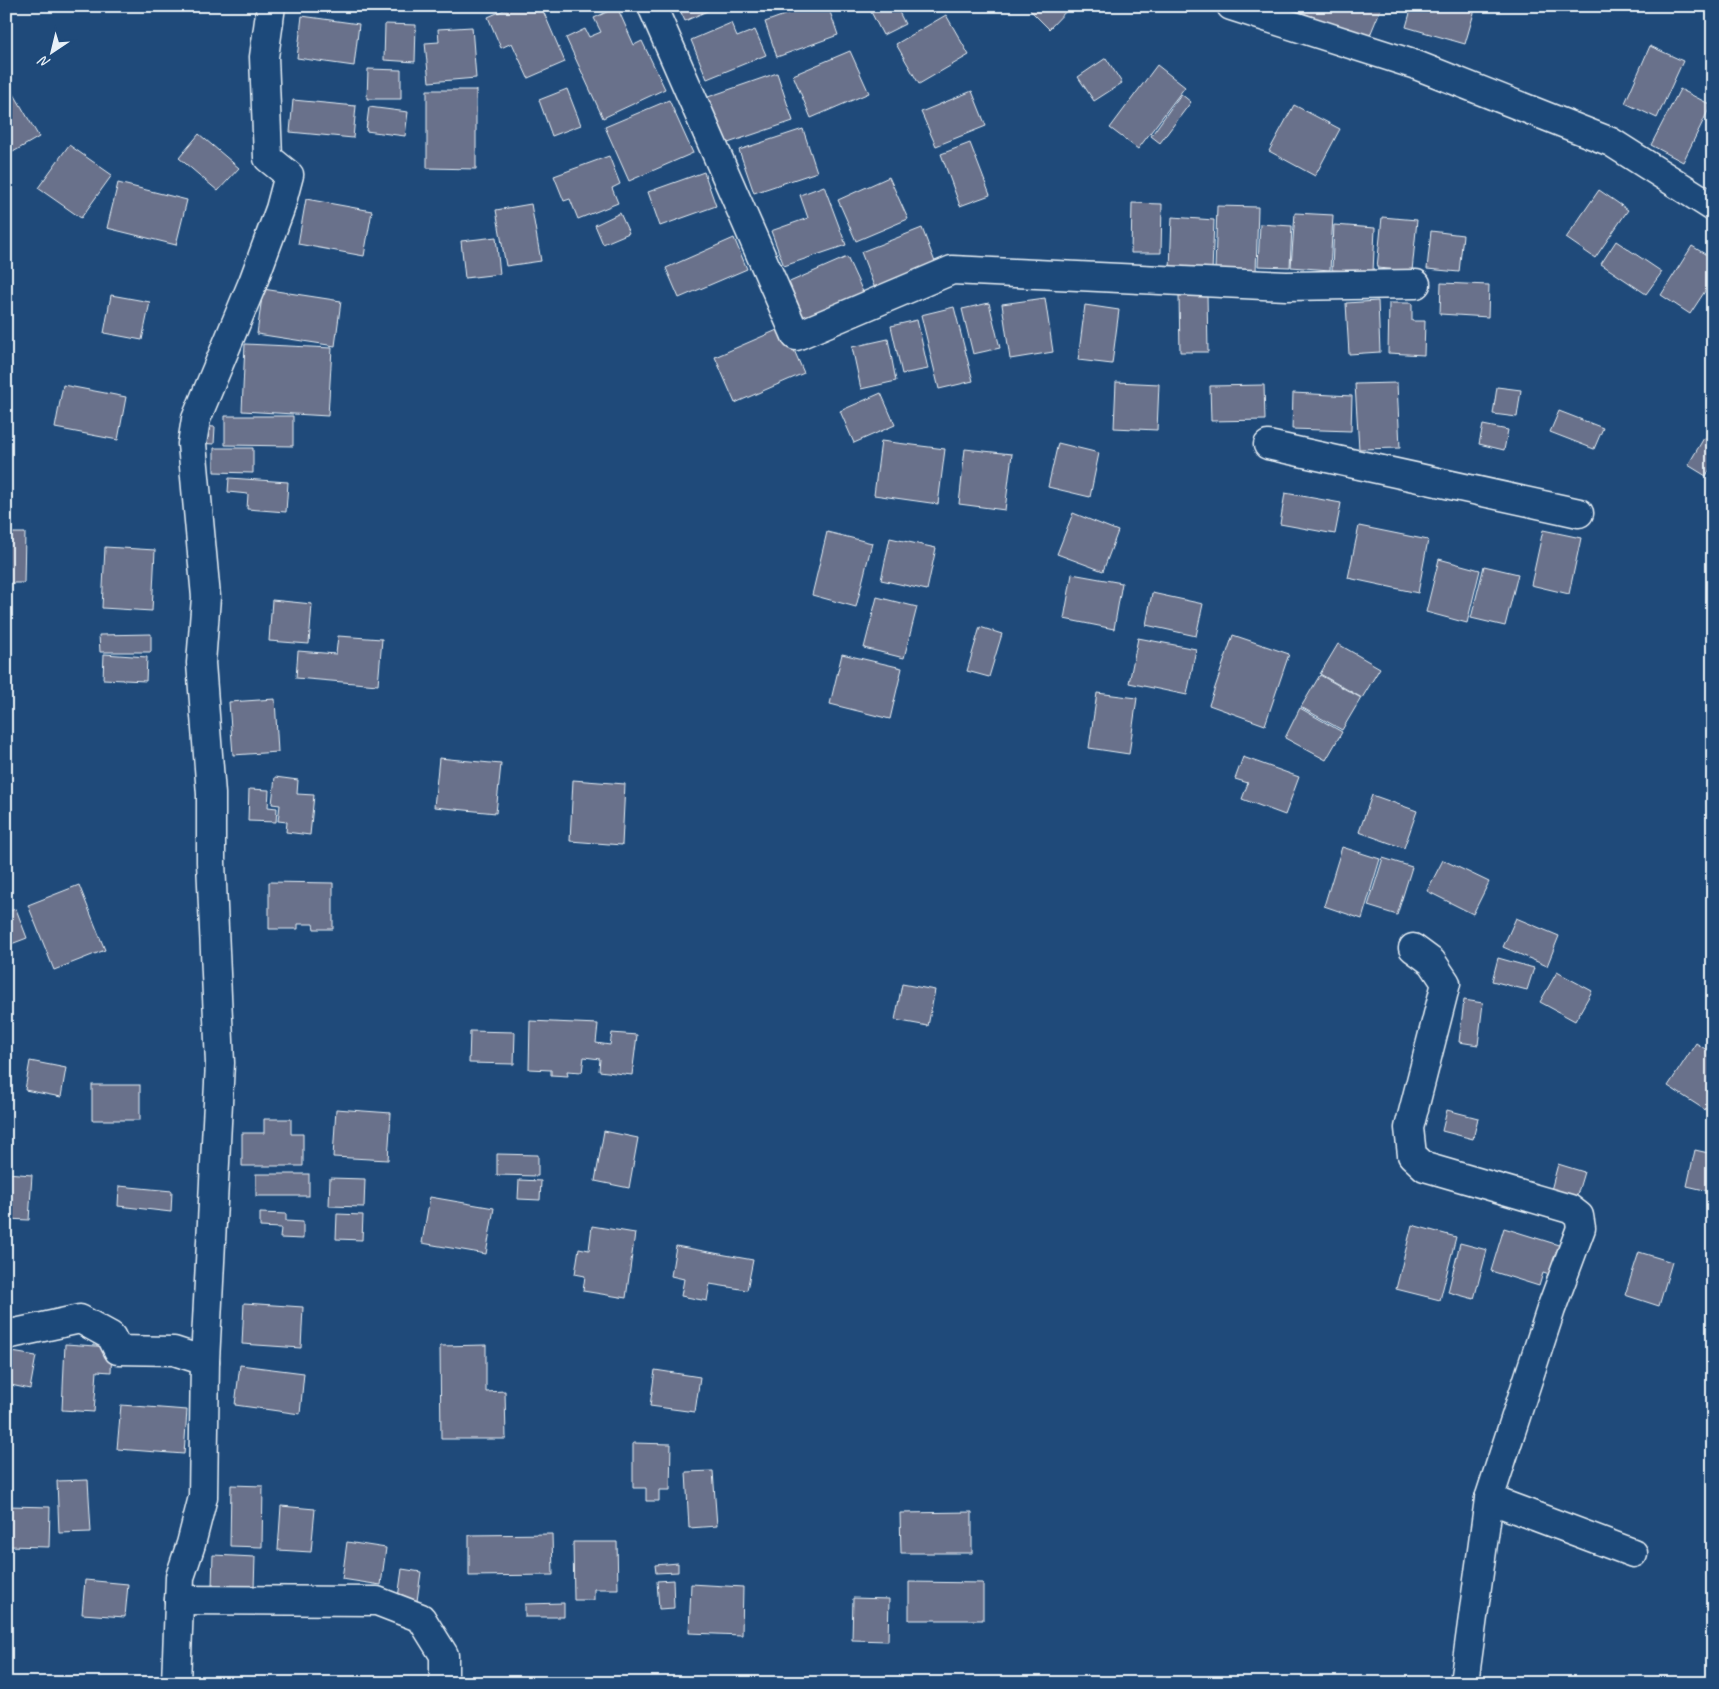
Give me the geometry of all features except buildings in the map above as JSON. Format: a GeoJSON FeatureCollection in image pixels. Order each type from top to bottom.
{"type":"FeatureCollection","features":[{"type":"Feature","properties":{"kind":"street"},"geometry":{"type":"LineString","coordinates":[[176,1683],[180,1577],[203,1498],[205,1361],[220,1063],[211,862],[211,794],[201,663],[206,597],[192,444],[196,418],[253,282],[280,209],[289,175],[268,158],[264,57],[271,6]]}},
{"type":"Feature","properties":{"kind":"street"},"geometry":{"type":"LineString","coordinates":[[652,6],[796,336],[952,270],[1286,286],[1416,284]]}},
{"type":"Feature","properties":{"kind":"street"},"geometry":{"type":"LineString","coordinates":[[1239,8],[1416,65],[1612,142],[1713,207]]}},
{"type":"Feature","properties":{"kind":"street"},"geometry":{"type":"LineString","coordinates":[[1268,445],[1580,513]]}},
{"type":"Feature","properties":{"kind":"street"},"geometry":{"type":"LineString","coordinates":[[1413,948],[1432,962],[1446,983],[1409,1128],[1412,1155],[1426,1167],[1570,1209],[1579,1216],[1581,1228],[1551,1309],[1489,1499],[1464,1683]]}},
{"type":"Feature","properties":{"kind":"street"},"geometry":{"type":"LineString","coordinates":[[6,1335],[80,1319],[111,1336],[118,1350],[174,1351],[205,1361]]}},
{"type":"Feature","properties":{"kind":"street"},"geometry":{"type":"LineString","coordinates":[[1489,1499],[1634,1553]]}},
{"type":"Feature","properties":{"kind":"street"},"geometry":{"type":"LineString","coordinates":[[179,1600],[377,1601],[421,1618],[444,1655],[444,1683]]}}]}
